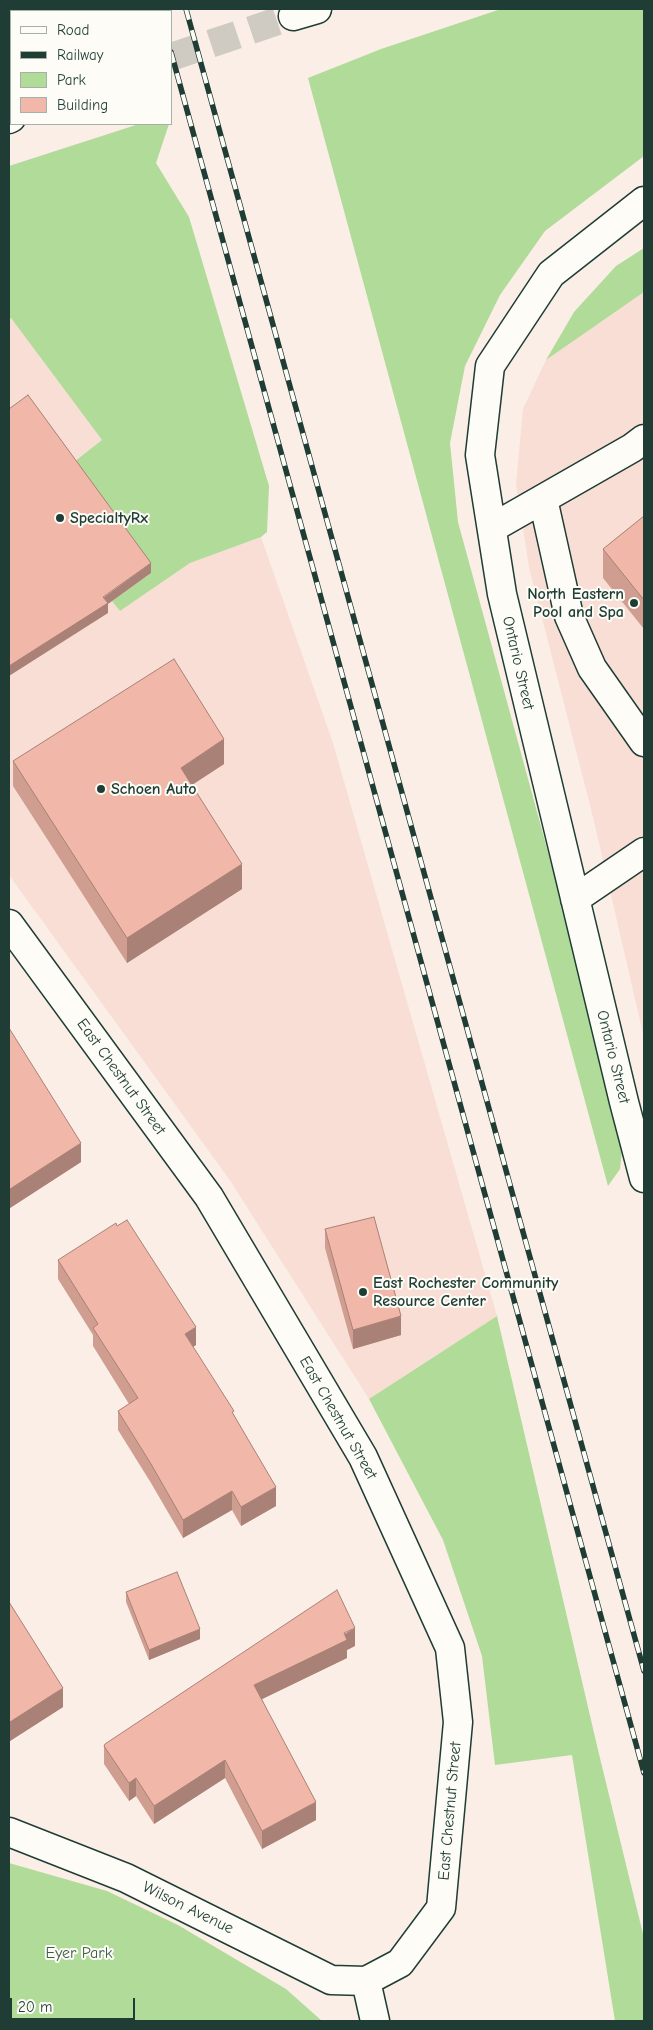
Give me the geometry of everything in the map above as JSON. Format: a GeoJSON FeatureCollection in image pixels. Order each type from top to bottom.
{"type":"FeatureCollection","features":[{"type":"Feature","properties":{"kind":"street","name":"Ontario Street"},"geometry":{"type":"LineString","coordinates":[[644,201],[551,274],[490,366],[480,454],[502,594],[644,1178]]}},
{"type":"Feature","properties":{"kind":"street"},"geometry":{"type":"LineString","coordinates":[[492,528],[632,448],[644,439]]}},
{"type":"Feature","properties":{"kind":"street"},"geometry":{"type":"LineString","coordinates":[[543,499],[569,616],[592,668],[644,742]]}},
{"type":"Feature","properties":{"kind":"street"},"geometry":{"type":"LineString","coordinates":[[575,900],[644,852]]}},
{"type":"Feature","properties":{"kind":"street","name":"East Chestnut Street"},"geometry":{"type":"LineString","coordinates":[[9,924],[209,1198],[364,1457],[450,1648],[458,1722],[441,1908],[400,1964],[366,1981]]}},
{"type":"Feature","properties":{"kind":"street","name":"Wilson Avenue"},"geometry":{"type":"LineString","coordinates":[[9,1832],[126,1878],[331,1980],[366,1981]]}},
{"type":"Feature","properties":{"kind":"street"},"geometry":{"type":"LineString","coordinates":[[366,1981],[375,2021]]}},
{"type":"Feature","properties":{"kind":"shaded area"},"geometry":{"type":"Polygon","coordinates":[[[644,292],[644,1038],[593,817],[529,567],[516,484],[523,409],[546,360],[644,292]]]}},
{"type":"Feature","properties":{"kind":"shaded area"},"geometry":{"type":"Polygon","coordinates":[[[11,318],[102,440],[71,463],[151,573],[113,601],[120,611],[190,563],[261,537],[333,743],[497,1316],[369,1399],[229,1179],[9,875],[9,319],[11,318]]]}},
{"type":"Feature","properties":{"kind":"green space"},"geometry":{"type":"Polygon","coordinates":[[[9,9],[122,9],[10,10],[9,47],[9,9]]]}},
{"type":"Feature","properties":{"kind":"green space"},"geometry":{"type":"Polygon","coordinates":[[[501,9],[644,9],[644,156],[545,231],[500,295],[465,366],[450,443],[458,522],[615,1098],[623,1142],[620,1169],[608,1186],[308,78],[381,49],[501,9]]]}},
{"type":"Feature","properties":{"kind":"green space"},"geometry":{"type":"Polygon","coordinates":[[[136,125],[169,125],[156,163],[189,217],[269,486],[267,532],[261,537],[190,563],[120,611],[112,601],[151,573],[71,464],[102,440],[11,318],[9,319],[9,166],[136,125]]]}},
{"type":"Feature","properties":{"kind":"green space"},"geometry":{"type":"Polygon","coordinates":[[[644,248],[644,292],[546,360],[574,312],[616,266],[644,248]]]}},
{"type":"Feature","properties":{"kind":"green space"},"geometry":{"type":"Polygon","coordinates":[[[497,1316],[598,1750],[644,1938],[644,2021],[615,2021],[572,1755],[495,1765],[482,1656],[443,1540],[369,1399],[497,1316]]]}},
{"type":"Feature","properties":{"kind":"green space","name":"Eyer Park"},"geometry":{"type":"Polygon","coordinates":[[[9,1863],[107,1891],[178,1925],[286,1989],[322,2021],[9,2021],[9,1863]]]}},
{"type":"Feature","properties":{"kind":"building","name":"SpecialtyRx"},"geometry":{"type":"Polygon","coordinates":[[[28,395],[151,563],[103,597],[108,603],[9,666],[9,409],[28,395]]]}},
{"type":"Feature","properties":{"kind":"building"},"geometry":{"type":"Polygon","coordinates":[[[644,516],[644,600],[603,549],[644,516]]]}},
{"type":"Feature","properties":{"kind":"building"},"geometry":{"type":"Polygon","coordinates":[[[174,659],[224,739],[181,768],[242,864],[127,938],[13,761],[174,659]]]}},
{"type":"Feature","properties":{"kind":"building"},"geometry":{"type":"Polygon","coordinates":[[[9,1028],[81,1143],[10,1189],[9,1187],[9,1028]]]}},
{"type":"Feature","properties":{"kind":"building","name":"East Rochester Community Resource Center"},"geometry":{"type":"Polygon","coordinates":[[[374,1217],[401,1316],[353,1330],[325,1229],[374,1217]]]}},
{"type":"Feature","properties":{"kind":"building"},"geometry":{"type":"Polygon","coordinates":[[[127,1220],[196,1327],[185,1334],[234,1411],[232,1412],[276,1487],[241,1507],[232,1491],[183,1520],[118,1411],[138,1398],[93,1328],[98,1324],[58,1260],[116,1223],[117,1226],[127,1220]]]}},
{"type":"Feature","properties":{"kind":"building"},"geometry":{"type":"Polygon","coordinates":[[[177,1572],[200,1629],[149,1650],[126,1592],[177,1572]]]}},
{"type":"Feature","properties":{"kind":"building"},"geometry":{"type":"Polygon","coordinates":[[[337,1590],[355,1628],[344,1633],[347,1640],[254,1685],[316,1802],[262,1831],[225,1760],[154,1806],[136,1778],[129,1783],[104,1746],[105,1744],[337,1590]]]}},
{"type":"Feature","properties":{"kind":"building"},"geometry":{"type":"Polygon","coordinates":[[[9,1602],[63,1688],[10,1722],[9,1720],[9,1602]]]}},
{"type":"Feature","properties":{"kind":"tunnel"},"geometry":{"type":"LineString","coordinates":[[172,57],[293,16]]}},
{"type":"Feature","properties":{"kind":"railway"},"geometry":{"type":"LineString","coordinates":[[186,9],[644,1671]]}},
{"type":"Feature","properties":{"kind":"railway"},"geometry":{"type":"LineString","coordinates":[[172,56],[644,1773]]}},
{"type":"Feature","properties":{"kind":"place","name":"SpecialtyRx"},"geometry":{"type":"Point","coordinates":[60,518]}},
{"type":"Feature","properties":{"kind":"place","name":"North Eastern Pool and Spa"},"geometry":{"type":"Point","coordinates":[634,603]}},
{"type":"Feature","properties":{"kind":"place","name":"Schoen Auto"},"geometry":{"type":"Point","coordinates":[101,789]}},
{"type":"Feature","properties":{"kind":"place","name":"East Rochester Community Resource Center"},"geometry":{"type":"Point","coordinates":[363,1292]}}]}
